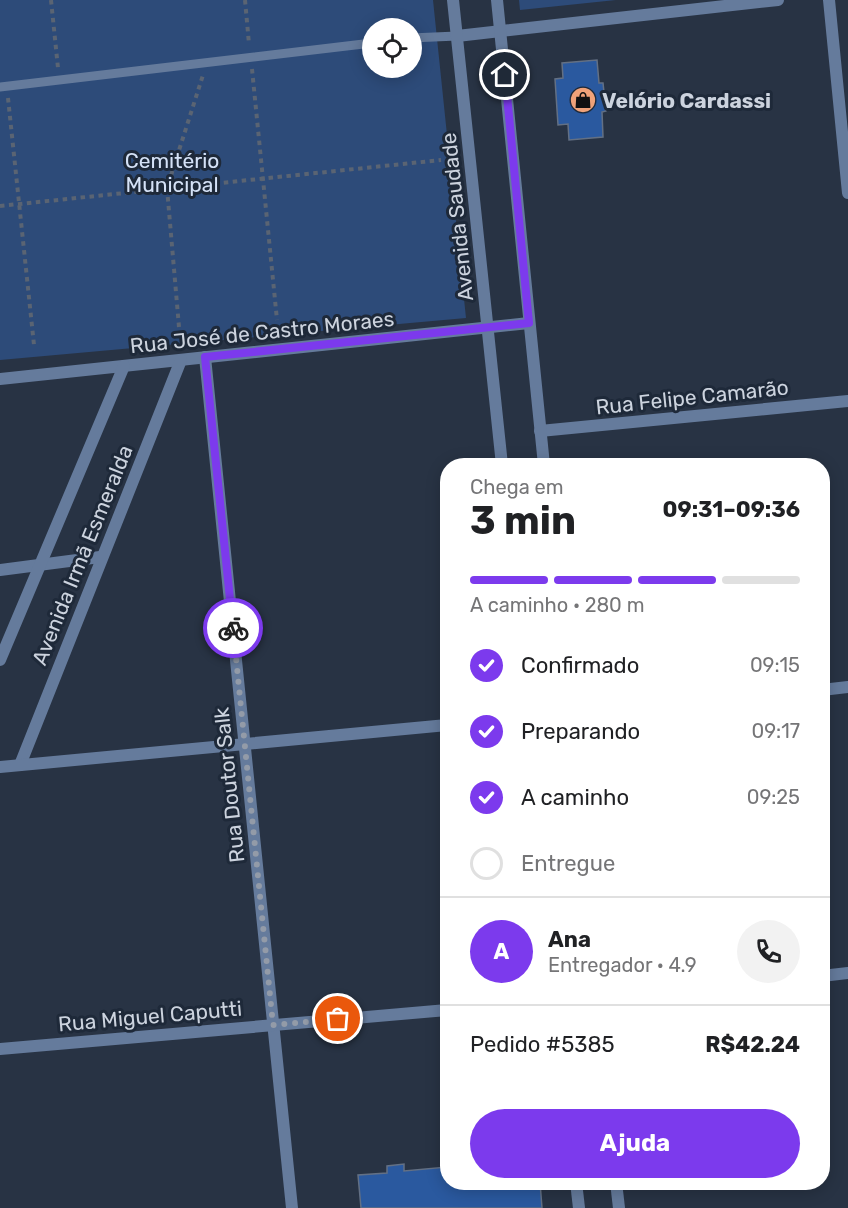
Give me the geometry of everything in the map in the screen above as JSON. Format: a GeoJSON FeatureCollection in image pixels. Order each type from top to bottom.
{"type":"FeatureCollection","features":[{"type":"Feature","properties":{"kind":"street","name":"Avenida Saudade"},"geometry":{"type":"LineString","coordinates":[[453,0],[501,458]]}},
{"type":"Feature","properties":{"kind":"street"},"geometry":{"type":"LineString","coordinates":[[497,0],[543,458]]}},
{"type":"Feature","properties":{"kind":"street"},"geometry":{"type":"LineString","coordinates":[[457,36],[778,0]]}},
{"type":"Feature","properties":{"kind":"street"},"geometry":{"type":"LineString","coordinates":[[829,0],[848,194]]}},
{"type":"Feature","properties":{"kind":"street","name":"Rua José de Castro Moraes"},"geometry":{"type":"LineString","coordinates":[[0,379],[529,323]]}},
{"type":"Feature","properties":{"kind":"street","name":"Rua Doutor Salk"},"geometry":{"type":"LineString","coordinates":[[205,357],[292,1208]]}},
{"type":"Feature","properties":{"kind":"street","name":"Avenida Irmã Esmeralda"},"geometry":{"type":"LineString","coordinates":[[20,765],[100,557],[181,360]]}},
{"type":"Feature","properties":{"kind":"street","name":"Avenida Irmã Esmeralda"},"geometry":{"type":"LineString","coordinates":[[0,660],[124,366]]}},
{"type":"Feature","properties":{"kind":"street","name":"Rua Felipe Camarão"},"geometry":{"type":"LineString","coordinates":[[540,431],[848,401]]}},
{"type":"Feature","properties":{"kind":"street"},"geometry":{"type":"LineString","coordinates":[[0,570],[100,557]]}},
{"type":"Feature","properties":{"kind":"street"},"geometry":{"type":"LineString","coordinates":[[830,689],[848,687]]}},
{"type":"Feature","properties":{"kind":"street"},"geometry":{"type":"LineString","coordinates":[[0,767],[440,726]]}},
{"type":"Feature","properties":{"kind":"street"},"geometry":{"type":"LineString","coordinates":[[830,975],[848,973]]}},
{"type":"Feature","properties":{"kind":"street","name":"Rua Miguel Caputti"},"geometry":{"type":"LineString","coordinates":[[0,1049],[440,1011]]}},
{"type":"Feature","properties":{"kind":"street"},"geometry":{"type":"LineString","coordinates":[[577,1190],[579,1208]]}},
{"type":"Feature","properties":{"kind":"street"},"geometry":{"type":"LineString","coordinates":[[617,1190],[619,1208]]}},
{"type":"Feature","properties":{"kind":"lane"},"geometry":{"type":"LineString","coordinates":[[422,38],[457,36]]}},
{"type":"Feature","properties":{"kind":"lane"},"geometry":{"type":"LineString","coordinates":[[3,86],[362,44]]}},
{"type":"Feature","properties":{"kind":"path"},"geometry":{"type":"LineString","coordinates":[[51,0],[59,80]]}},
{"type":"Feature","properties":{"kind":"path"},"geometry":{"type":"LineString","coordinates":[[245,0],[277,320]]}},
{"type":"Feature","properties":{"kind":"path"},"geometry":{"type":"LineString","coordinates":[[178,327],[167,188],[207,63]]}},
{"type":"Feature","properties":{"kind":"path"},"geometry":{"type":"LineString","coordinates":[[3,86],[19,204],[34,345]]}},
{"type":"Feature","properties":{"kind":"path"},"geometry":{"type":"LineString","coordinates":[[0,206],[441,160]]}},
{"type":"Feature","properties":{"kind":"green space","name":"Cemitério Municipal"},"geometry":{"type":"Polygon","coordinates":[[[0,0],[433,0],[466,318],[0,360],[0,0]]]}},
{"type":"Feature","properties":{"kind":"green space"},"geometry":{"type":"Polygon","coordinates":[[[519,0],[616,0],[520,10],[519,0]]]}},
{"type":"Feature","properties":{"kind":"building"},"geometry":{"type":"Polygon","coordinates":[[[597,60],[599,83],[603,83],[606,111],[602,112],[603,137],[569,140],[568,124],[558,125],[555,79],[563,78],[562,63],[597,60]]]}},
{"type":"Feature","properties":{"kind":"building"},"geometry":{"type":"Polygon","coordinates":[[[404,1164],[404,1171],[440,1168],[440,1190],[541,1190],[542,1208],[361,1208],[358,1175],[387,1173],[387,1166],[404,1164]]]}},
{"type":"Feature","properties":{"kind":"way so far"},"geometry":{"type":"LineString","coordinates":[[233,628],[273,1025],[338,1019]]}},
{"type":"Feature","properties":{"kind":"place","name":"Velório Cardassi"},"geometry":{"type":"Point","coordinates":[583,100]}},
{"type":"Feature","properties":{"kind":"route"},"geometry":{"type":"LineString","coordinates":[[233,628],[205,357],[529,323],[505,75]]}}]}
